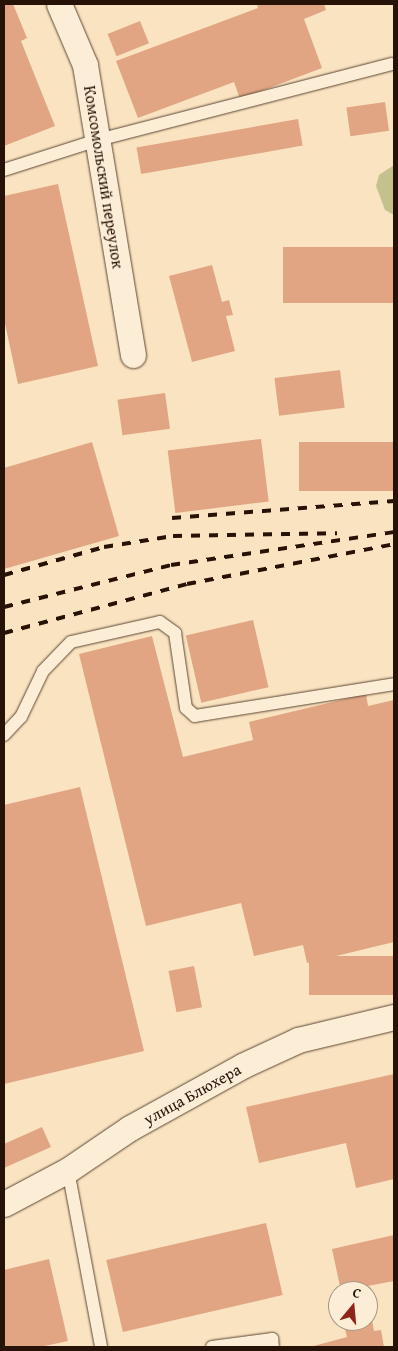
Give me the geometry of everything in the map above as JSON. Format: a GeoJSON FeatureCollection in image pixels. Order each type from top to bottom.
{"type":"FeatureCollection","features":[{"type":"Feature","properties":{"kind":"street","name":"Комсомольский переулок"},"geometry":{"type":"LineString","coordinates":[[59,4],[86,65],[133,355]]}},
{"type":"Feature","properties":{"kind":"street","name":"улица Блюхера"},"geometry":{"type":"LineString","coordinates":[[4,1204],[68,1170],[130,1128],[244,1065],[298,1040],[394,1018]]}},
{"type":"Feature","properties":{"kind":"lane"},"geometry":{"type":"LineString","coordinates":[[4,170],[98,140],[392,64]]}},
{"type":"Feature","properties":{"kind":"lane"},"geometry":{"type":"LineString","coordinates":[[4,735],[21,717],[43,671],[70,642],[160,622],[175,633],[186,708],[195,716],[394,684]]}},
{"type":"Feature","properties":{"kind":"lane"},"geometry":{"type":"LineString","coordinates":[[68,1170],[101,1347]]}},
{"type":"Feature","properties":{"kind":"lane"},"geometry":{"type":"LineString","coordinates":[[212,1347],[272,1339],[273,1347]]}},
{"type":"Feature","properties":{"kind":"shaded area"},"geometry":{"type":"Polygon","coordinates":[[[394,165],[394,215],[385,210],[376,186],[379,175],[394,165]]]}},
{"type":"Feature","properties":{"kind":"building"},"geometry":{"type":"Polygon","coordinates":[[[4,4],[13,4],[27,38],[21,41],[55,126],[4,146],[4,4]]]}},
{"type":"Feature","properties":{"kind":"building"},"geometry":{"type":"Polygon","coordinates":[[[257,4],[324,4],[326,10],[304,19],[322,68],[240,99],[234,82],[138,118],[116,61],[258,8],[257,4]]]}},
{"type":"Feature","properties":{"kind":"building"},"geometry":{"type":"Polygon","coordinates":[[[140,21],[149,43],[117,56],[108,34],[140,21]]]}},
{"type":"Feature","properties":{"kind":"building"},"geometry":{"type":"Polygon","coordinates":[[[385,102],[389,131],[350,136],[346,107],[385,102]]]}},
{"type":"Feature","properties":{"kind":"building"},"geometry":{"type":"Polygon","coordinates":[[[298,119],[303,146],[141,174],[136,147],[298,119]]]}},
{"type":"Feature","properties":{"kind":"building"},"geometry":{"type":"Polygon","coordinates":[[[58,184],[98,366],[18,384],[4,319],[4,196],[58,184]]]}},
{"type":"Feature","properties":{"kind":"building"},"geometry":{"type":"Polygon","coordinates":[[[283,247],[394,247],[394,303],[283,303],[283,247]]]}},
{"type":"Feature","properties":{"kind":"building"},"geometry":{"type":"Polygon","coordinates":[[[212,265],[222,302],[229,300],[233,315],[226,316],[235,351],[192,362],[169,276],[212,265]]]}},
{"type":"Feature","properties":{"kind":"building"},"geometry":{"type":"Polygon","coordinates":[[[340,370],[345,408],[279,416],[274,378],[340,370]]]}},
{"type":"Feature","properties":{"kind":"building"},"geometry":{"type":"Polygon","coordinates":[[[165,393],[170,429],[122,435],[117,400],[165,393]]]}},
{"type":"Feature","properties":{"kind":"building"},"geometry":{"type":"Polygon","coordinates":[[[261,439],[269,502],[175,513],[168,450],[261,439]]]}},
{"type":"Feature","properties":{"kind":"building"},"geometry":{"type":"Polygon","coordinates":[[[92,442],[119,536],[4,569],[4,468],[92,442]]]}},
{"type":"Feature","properties":{"kind":"building"},"geometry":{"type":"Polygon","coordinates":[[[299,442],[394,442],[394,491],[299,491],[299,442]]]}},
{"type":"Feature","properties":{"kind":"building"},"geometry":{"type":"Polygon","coordinates":[[[253,620],[269,687],[201,703],[186,636],[253,620]]]}},
{"type":"Feature","properties":{"kind":"building"},"geometry":{"type":"Polygon","coordinates":[[[152,636],[183,757],[253,740],[249,722],[366,694],[368,706],[394,700],[394,942],[307,963],[303,945],[254,956],[241,903],[146,926],[79,654],[152,636]]]}},
{"type":"Feature","properties":{"kind":"building"},"geometry":{"type":"Polygon","coordinates":[[[80,787],[144,1051],[4,1084],[4,805],[80,787]]]}},
{"type":"Feature","properties":{"kind":"building"},"geometry":{"type":"Polygon","coordinates":[[[309,956],[394,956],[394,995],[309,995],[309,956]]]}},
{"type":"Feature","properties":{"kind":"building"},"geometry":{"type":"Polygon","coordinates":[[[194,966],[202,1007],[176,1012],[168,971],[194,966]]]}},
{"type":"Feature","properties":{"kind":"building"},"geometry":{"type":"Polygon","coordinates":[[[394,1074],[394,1179],[356,1188],[346,1143],[259,1163],[246,1107],[394,1074]]]}},
{"type":"Feature","properties":{"kind":"building"},"geometry":{"type":"Polygon","coordinates":[[[42,1127],[51,1147],[4,1168],[4,1144],[42,1127]]]}},
{"type":"Feature","properties":{"kind":"building"},"geometry":{"type":"Polygon","coordinates":[[[266,1223],[283,1295],[123,1332],[106,1260],[266,1223]]]}},
{"type":"Feature","properties":{"kind":"building"},"geometry":{"type":"Polygon","coordinates":[[[394,1235],[394,1281],[378,1284],[378,1281],[339,1281],[332,1249],[394,1235]]]}},
{"type":"Feature","properties":{"kind":"building"},"geometry":{"type":"Polygon","coordinates":[[[49,1259],[68,1341],[40,1347],[4,1347],[4,1270],[49,1259]]]}},
{"type":"Feature","properties":{"kind":"building"},"geometry":{"type":"Polygon","coordinates":[[[381,1330],[384,1347],[310,1347],[347,1337],[346,1331],[381,1330]]]}},
{"type":"Feature","properties":{"kind":"railway"},"geometry":{"type":"LineString","coordinates":[[172,518],[394,501]]}},
{"type":"Feature","properties":{"kind":"railway"},"geometry":{"type":"LineString","coordinates":[[4,607],[171,565],[394,532]]}},
{"type":"Feature","properties":{"kind":"railway"},"geometry":{"type":"LineString","coordinates":[[4,575],[104,547],[173,536],[337,533]]}},
{"type":"Feature","properties":{"kind":"railway"},"geometry":{"type":"LineString","coordinates":[[4,633],[187,584],[394,544]]}}]}
